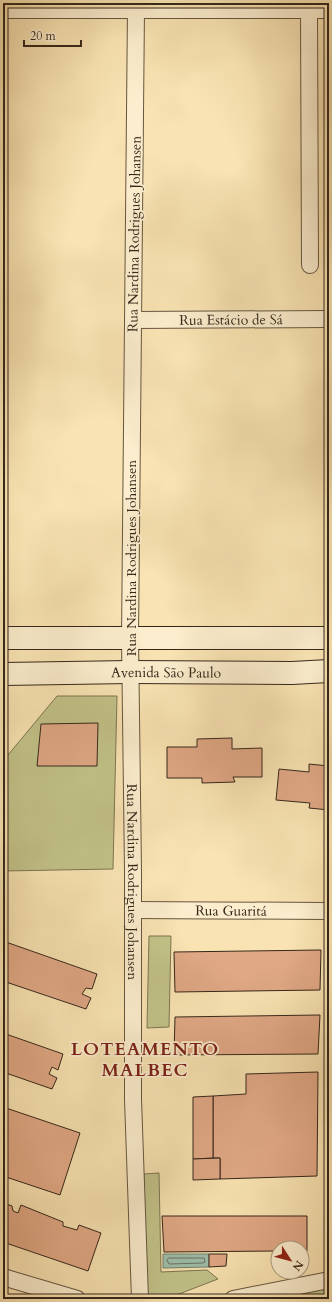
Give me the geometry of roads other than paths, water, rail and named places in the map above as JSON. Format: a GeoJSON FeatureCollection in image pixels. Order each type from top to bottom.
{"type":"FeatureCollection","features":[{"type":"Feature","properties":{"kind":"main road"},"geometry":{"type":"LineString","coordinates":[[3,638],[329,638]]}},
{"type":"Feature","properties":{"kind":"main road","name":"Avenida São Paulo"},"geometry":{"type":"LineString","coordinates":[[3,674],[130,672],[292,673],[329,671]]}},
{"type":"Feature","properties":{"kind":"street"},"geometry":{"type":"LineString","coordinates":[[3,8],[329,8]]}},
{"type":"Feature","properties":{"kind":"street","name":"Rua Nardina Rodrigues Johansen"},"geometry":{"type":"LineString","coordinates":[[136,8],[130,672],[133,910],[133,1099],[140,1299]]}},
{"type":"Feature","properties":{"kind":"street"},"geometry":{"type":"LineString","coordinates":[[309,8],[310,265]]}},
{"type":"Feature","properties":{"kind":"street","name":"Rua Estácio de Sá"},"geometry":{"type":"LineString","coordinates":[[133,320],[329,319]]}},
{"type":"Feature","properties":{"kind":"street","name":"Rua Guaritá"},"geometry":{"type":"LineString","coordinates":[[133,910],[329,911]]}},
{"type":"Feature","properties":{"kind":"street"},"geometry":{"type":"LineString","coordinates":[[3,1276],[77,1299]]}},
{"type":"Feature","properties":{"kind":"street"},"geometry":{"type":"LineString","coordinates":[[232,1299],[329,1280]]}},
{"type":"Feature","properties":{"kind":"water"},"geometry":{"type":"Polygon","coordinates":[[[163,1254],[209,1254],[209,1267],[163,1268],[163,1254]]]}},
{"type":"Feature","properties":{"kind":"district","name":"LOTEAMENTO MALBEC"},"geometry":{"type":"Point","coordinates":[145,1059]}}]}
